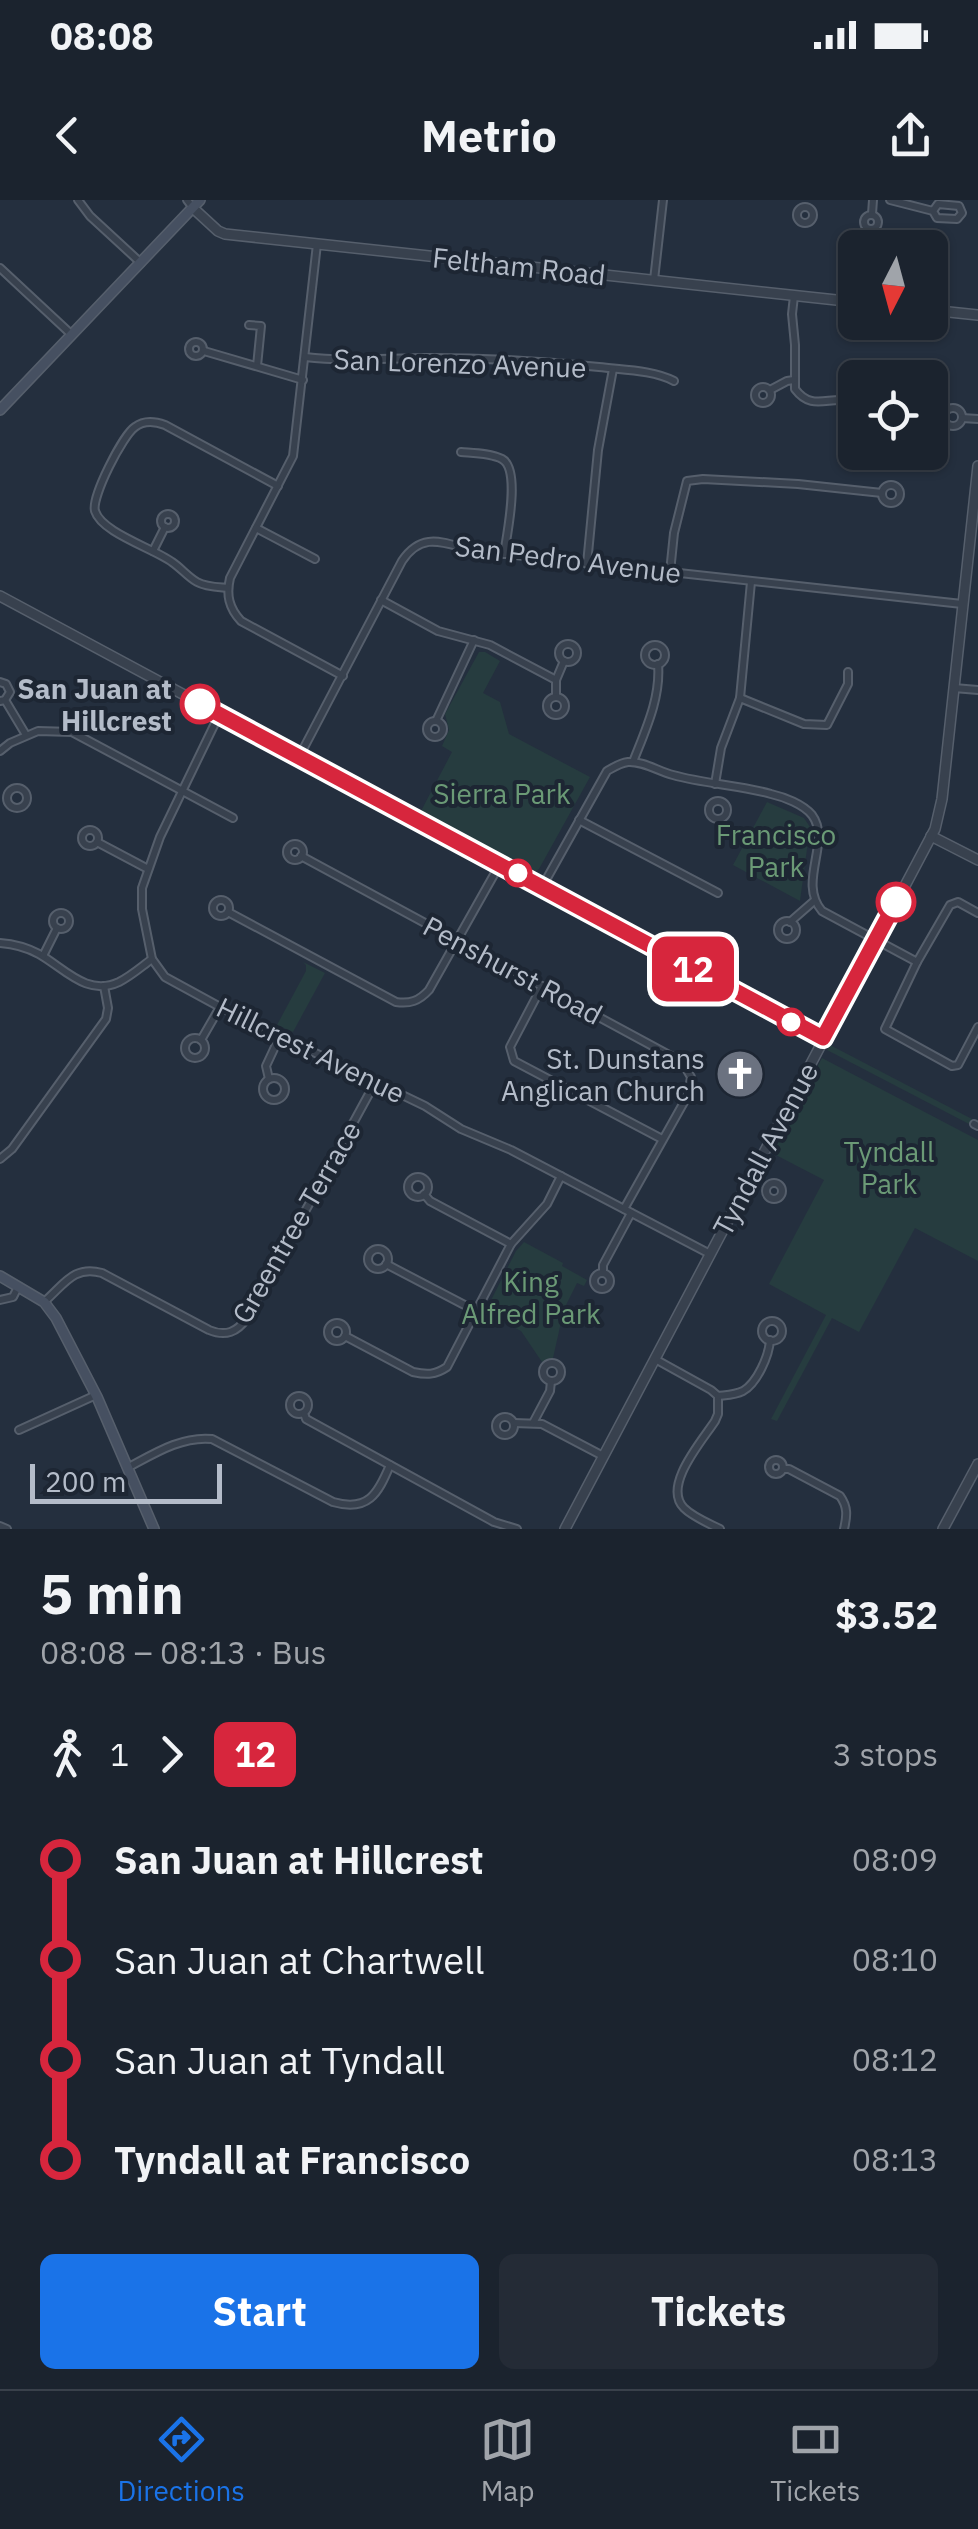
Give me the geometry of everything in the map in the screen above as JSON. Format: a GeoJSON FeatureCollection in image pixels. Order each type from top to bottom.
{"type":"FeatureCollection","features":[{"type":"Feature","properties":{"kind":"main road"},"geometry":{"type":"LineString","coordinates":[[0,410],[193,203]]}},
{"type":"Feature","properties":{"kind":"main road"},"geometry":{"type":"LineString","coordinates":[[0,1276],[44,1302],[56,1318],[96,1395],[154,1529]]}},
{"type":"Feature","properties":{"kind":"street"},"geometry":{"type":"LineString","coordinates":[[78,200],[141,263]]}},
{"type":"Feature","properties":{"kind":"street"},"geometry":{"type":"LineString","coordinates":[[654,280],[663,200]]}},
{"type":"Feature","properties":{"kind":"street"},"geometry":{"type":"LineString","coordinates":[[872,214],[873,200]]}},
{"type":"Feature","properties":{"kind":"street"},"geometry":{"type":"LineString","coordinates":[[890,200],[932,211]]}},
{"type":"Feature","properties":{"kind":"street","name":"Feltham Road"},"geometry":{"type":"LineString","coordinates":[[193,203],[209,224],[225,234],[838,300]]}},
{"type":"Feature","properties":{"kind":"street"},"geometry":{"type":"LineString","coordinates":[[316,244],[295,448],[228,588],[230,607],[241,621],[343,676]]}},
{"type":"Feature","properties":{"kind":"street"},"geometry":{"type":"LineString","coordinates":[[0,268],[72,335]]}},
{"type":"Feature","properties":{"kind":"street"},"geometry":{"type":"LineString","coordinates":[[794,296],[794,380],[799,395],[810,402],[838,399]]}},
{"type":"Feature","properties":{"kind":"street"},"geometry":{"type":"LineString","coordinates":[[948,312],[978,315]]}},
{"type":"Feature","properties":{"kind":"street"},"geometry":{"type":"LineString","coordinates":[[249,325],[261,326],[257,366]]}},
{"type":"Feature","properties":{"kind":"street"},"geometry":{"type":"LineString","coordinates":[[204,351],[302,380]]}},
{"type":"Feature","properties":{"kind":"street","name":"San Lorenzo Avenue"},"geometry":{"type":"LineString","coordinates":[[305,357],[345,361],[504,360],[613,368],[664,376],[674,382]]}},
{"type":"Feature","properties":{"kind":"street"},"geometry":{"type":"LineString","coordinates":[[587,564],[598,450],[613,368]]}},
{"type":"Feature","properties":{"kind":"street"},"geometry":{"type":"LineString","coordinates":[[770,390],[794,380]]}},
{"type":"Feature","properties":{"kind":"street"},"geometry":{"type":"LineString","coordinates":[[962,418],[978,419]]}},
{"type":"Feature","properties":{"kind":"street"},"geometry":{"type":"LineString","coordinates":[[228,588],[200,584],[171,561],[107,527],[94,507],[96,494],[128,433],[141,423],[150,422],[279,486]]}},
{"type":"Feature","properties":{"kind":"street"},"geometry":{"type":"LineString","coordinates":[[461,452],[498,457],[511,470],[504,554]]}},
{"type":"Feature","properties":{"kind":"street","name":"Tyndall Avenue"},"geometry":{"type":"LineString","coordinates":[[565,1529],[932,836],[941,800],[978,466]]}},
{"type":"Feature","properties":{"kind":"street"},"geometry":{"type":"LineString","coordinates":[[670,572],[674,533],[687,481],[798,484],[882,494]]}},
{"type":"Feature","properties":{"kind":"street"},"geometry":{"type":"LineString","coordinates":[[153,551],[164,528]]}},
{"type":"Feature","properties":{"kind":"street"},"geometry":{"type":"LineString","coordinates":[[256,528],[315,559]]}},
{"type":"Feature","properties":{"kind":"street","name":"San Pedro Avenue"},"geometry":{"type":"LineString","coordinates":[[299,757],[406,554],[420,543],[438,542],[464,549],[587,564],[962,604]]}},
{"type":"Feature","properties":{"kind":"street"},"geometry":{"type":"LineString","coordinates":[[719,801],[721,748],[740,698],[751,582]]}},
{"type":"Feature","properties":{"kind":"street"},"geometry":{"type":"LineString","coordinates":[[0,596],[823,1038]]}},
{"type":"Feature","properties":{"kind":"street"},"geometry":{"type":"LineString","coordinates":[[382,600],[438,630],[490,645],[556,680]]}},
{"type":"Feature","properties":{"kind":"street"},"geometry":{"type":"LineString","coordinates":[[436,721],[474,640]]}},
{"type":"Feature","properties":{"kind":"street"},"geometry":{"type":"LineString","coordinates":[[556,696],[556,680],[564,661]]}},
{"type":"Feature","properties":{"kind":"street"},"geometry":{"type":"LineString","coordinates":[[633,762],[653,710],[658,664]]}},
{"type":"Feature","properties":{"kind":"street"},"geometry":{"type":"LineString","coordinates":[[740,698],[804,724],[827,725],[848,684],[848,672]]}},
{"type":"Feature","properties":{"kind":"street"},"geometry":{"type":"LineString","coordinates":[[0,682],[10,689],[3,700],[26,735]]}},
{"type":"Feature","properties":{"kind":"street"},"geometry":{"type":"LineString","coordinates":[[954,688],[978,690]]}},
{"type":"Feature","properties":{"kind":"street"},"geometry":{"type":"LineString","coordinates":[[0,943],[25,947],[89,985],[116,984],[152,958],[142,888],[182,790],[219,715]]}},
{"type":"Feature","properties":{"kind":"street"},"geometry":{"type":"LineString","coordinates":[[0,751],[38,731],[72,732],[233,818]]}},
{"type":"Feature","properties":{"kind":"street"},"geometry":{"type":"LineString","coordinates":[[542,886],[607,771],[633,762],[674,775],[773,794],[801,806],[817,826],[814,901],[822,911],[917,962]]}},
{"type":"Feature","properties":{"kind":"street"},"geometry":{"type":"LineString","coordinates":[[0,789],[8,794]]}},
{"type":"Feature","properties":{"kind":"street"},"geometry":{"type":"LineString","coordinates":[[579,820],[718,894]]}},
{"type":"Feature","properties":{"kind":"street"},"geometry":{"type":"LineString","coordinates":[[932,836],[978,860]]}},
{"type":"Feature","properties":{"kind":"street"},"geometry":{"type":"LineString","coordinates":[[97,842],[148,868]]}},
{"type":"Feature","properties":{"kind":"street","name":"Penshurst Road"},"geometry":{"type":"LineString","coordinates":[[301,856],[676,1056],[685,1065],[691,1077],[690,1090],[627,1211],[602,1273]]}},
{"type":"Feature","properties":{"kind":"street"},"geometry":{"type":"LineString","coordinates":[[228,912],[396,1002],[407,1003],[429,990],[500,864]]}},
{"type":"Feature","properties":{"kind":"street"},"geometry":{"type":"LineString","coordinates":[[790,922],[814,901]]}},
{"type":"Feature","properties":{"kind":"street"},"geometry":{"type":"LineString","coordinates":[[978,913],[958,902],[950,905],[885,1029],[952,1066],[958,1065],[978,1027]]}},
{"type":"Feature","properties":{"kind":"street"},"geometry":{"type":"LineString","coordinates":[[42,956],[57,928]]}},
{"type":"Feature","properties":{"kind":"street","name":"Hillcrest Avenue"},"geometry":{"type":"LineString","coordinates":[[152,958],[165,977],[426,1106],[461,1129],[512,1150],[710,1254]]}},
{"type":"Feature","properties":{"kind":"street"},"geometry":{"type":"LineString","coordinates":[[0,1159],[12,1149],[106,1019],[104,986]]}},
{"type":"Feature","properties":{"kind":"street"},"geometry":{"type":"LineString","coordinates":[[542,986],[510,1047],[514,1061],[662,1139]]}},
{"type":"Feature","properties":{"kind":"street"},"geometry":{"type":"LineString","coordinates":[[202,1040],[220,1006]]}},
{"type":"Feature","properties":{"kind":"street"},"geometry":{"type":"LineString","coordinates":[[269,1080],[266,1066],[280,1036]]}},
{"type":"Feature","properties":{"kind":"street"},"geometry":{"type":"LineString","coordinates":[[500,1054],[510,1055]]}},
{"type":"Feature","properties":{"kind":"street","name":"Greentree Terrace"},"geometry":{"type":"LineString","coordinates":[[44,1302],[77,1272],[90,1270],[210,1330],[223,1334],[238,1330],[376,1082]]}},
{"type":"Feature","properties":{"kind":"street"},"geometry":{"type":"LineString","coordinates":[[345,1336],[413,1372],[436,1374],[448,1367],[511,1244],[547,1204],[561,1176]]}},
{"type":"Feature","properties":{"kind":"street"},"geometry":{"type":"LineString","coordinates":[[750,1179],[767,1187]]}},
{"type":"Feature","properties":{"kind":"street"},"geometry":{"type":"LineString","coordinates":[[424,1194],[430,1201],[511,1244]]}},
{"type":"Feature","properties":{"kind":"street"},"geometry":{"type":"LineString","coordinates":[[386,1264],[476,1311]]}},
{"type":"Feature","properties":{"kind":"street"},"geometry":{"type":"LineString","coordinates":[[0,1300],[12,1297],[18,1286]]}},
{"type":"Feature","properties":{"kind":"street"},"geometry":{"type":"LineString","coordinates":[[654,1360],[718,1396],[740,1393],[753,1382],[770,1350],[770,1340]]}},
{"type":"Feature","properties":{"kind":"street"},"geometry":{"type":"LineString","coordinates":[[533,1423],[550,1391],[551,1381]]}},
{"type":"Feature","properties":{"kind":"street"},"geometry":{"type":"LineString","coordinates":[[20,1430],[96,1395]]}},
{"type":"Feature","properties":{"kind":"street"},"geometry":{"type":"LineString","coordinates":[[718,1396],[715,1421],[677,1486],[680,1504],[720,1529]]}},
{"type":"Feature","properties":{"kind":"street"},"geometry":{"type":"LineString","coordinates":[[304,1413],[306,1418],[494,1522],[517,1529]]}},
{"type":"Feature","properties":{"kind":"street"},"geometry":{"type":"LineString","coordinates":[[514,1423],[542,1424],[603,1456]]}},
{"type":"Feature","properties":{"kind":"street"},"geometry":{"type":"LineString","coordinates":[[129,1468],[178,1443],[212,1439],[334,1502],[352,1506],[372,1497],[390,1465]]}},
{"type":"Feature","properties":{"kind":"street"},"geometry":{"type":"LineString","coordinates":[[943,1529],[978,1464]]}},
{"type":"Feature","properties":{"kind":"street"},"geometry":{"type":"LineString","coordinates":[[784,1469],[840,1496],[847,1514],[844,1529]]}},
{"type":"Feature","properties":{"kind":"street"},"geometry":{"type":"LineString","coordinates":[[0,1526],[7,1529]]}},
{"type":"Feature","properties":{"kind":"green space","name":"Sierra Park"},"geometry":{"type":"Polygon","coordinates":[[[479,652],[500,661],[483,693],[500,702],[509,734],[590,777],[535,872],[421,811],[452,752],[442,746],[449,730],[445,714],[479,652]]]}},
{"type":"Feature","properties":{"kind":"green space","name":"Francisco Park"},"geometry":{"type":"Polygon","coordinates":[[[767,802],[804,818],[810,827],[800,901],[733,865],[767,802]]]}},
{"type":"Feature","properties":{"kind":"green space"},"geometry":{"type":"Polygon","coordinates":[[[303,962],[325,973],[293,1032],[277,1025],[306,971],[303,962]]]}},
{"type":"Feature","properties":{"kind":"green space","name":"Tyndall Park"},"geometry":{"type":"Polygon","coordinates":[[[830,1045],[972,1119],[969,1124],[827,1050],[830,1045]]]}},
{"type":"Feature","properties":{"kind":"green space","name":"Tyndall Park"},"geometry":{"type":"Polygon","coordinates":[[[822,1058],[978,1140],[978,1261],[915,1228],[859,1332],[832,1318],[777,1421],[771,1419],[826,1315],[769,1284],[824,1180],[772,1153],[822,1058]]]}},
{"type":"Feature","properties":{"kind":"green space","name":"King Alfred Park"},"geometry":{"type":"Polygon","coordinates":[[[524,1242],[587,1280],[584,1286],[577,1283],[564,1309],[553,1358],[542,1362],[521,1331],[485,1312],[524,1242]]]}},
{"type":"Feature","properties":{"kind":"bus line","name":"12"},"geometry":{"type":"LineString","coordinates":[[200,704],[823,1038],[896,902]]}},
{"type":"Feature","properties":{"kind":"place","name":"San Juan at Hillcrest"},"geometry":{"type":"Point","coordinates":[200,704]}},
{"type":"Feature","properties":{"kind":"place","name":"St. Dunstans Anglican Church"},"geometry":{"type":"Point","coordinates":[740,1074]}}]}
